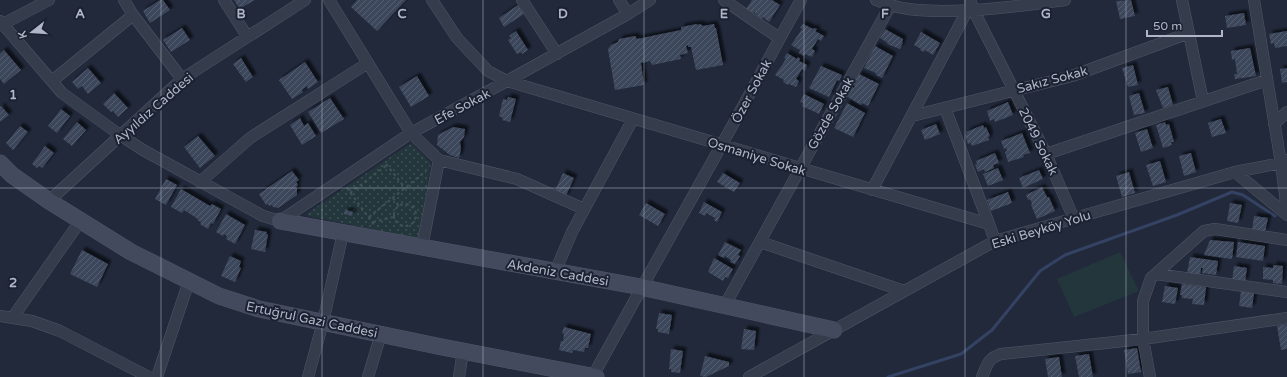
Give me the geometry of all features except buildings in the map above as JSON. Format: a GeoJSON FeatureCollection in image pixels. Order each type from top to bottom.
{"type":"FeatureCollection","features":[{"type":"Feature","properties":{"kind":"main road","name":"Ertuğrul Gazi Caddesi"},"geometry":{"type":"LineString","coordinates":[[0,163],[12,175],[50,201],[131,252],[219,296],[259,309],[594,377]]}},
{"type":"Feature","properties":{"kind":"main road","name":"Akdeniz Caddesi"},"geometry":{"type":"LineString","coordinates":[[280,221],[641,287],[834,330]]}},
{"type":"Feature","properties":{"kind":"street"},"geometry":{"type":"LineString","coordinates":[[49,0],[2,23],[62,93],[143,150],[263,216],[280,221]]}},
{"type":"Feature","properties":{"kind":"street"},"geometry":{"type":"LineString","coordinates":[[124,0],[133,15],[182,80]]}},
{"type":"Feature","properties":{"kind":"street"},"geometry":{"type":"LineString","coordinates":[[224,0],[247,36]]}},
{"type":"Feature","properties":{"kind":"street","name":"Ayyıldız Caddesi"},"geometry":{"type":"LineString","coordinates":[[50,201],[120,135],[182,80],[247,36],[305,0]]}},
{"type":"Feature","properties":{"kind":"street"},"geometry":{"type":"LineString","coordinates":[[329,0],[411,133],[439,160],[517,179],[584,209]]}},
{"type":"Feature","properties":{"kind":"street","name":"Osmaniye Sokak"},"geometry":{"type":"LineString","coordinates":[[432,0],[457,38],[488,71],[507,81],[989,224]]}},
{"type":"Feature","properties":{"kind":"street"},"geometry":{"type":"LineString","coordinates":[[522,0],[557,54]]}},
{"type":"Feature","properties":{"kind":"street"},"geometry":{"type":"LineString","coordinates":[[619,0],[628,14]]}},
{"type":"Feature","properties":{"kind":"street","name":"Efe Sokak"},"geometry":{"type":"LineString","coordinates":[[280,221],[411,133],[557,54],[650,0]]}},
{"type":"Feature","properties":{"kind":"street"},"geometry":{"type":"LineString","coordinates":[[724,0],[779,38]]}},
{"type":"Feature","properties":{"kind":"street","name":"Özer Sokak"},"geometry":{"type":"LineString","coordinates":[[594,377],[641,287],[722,145],[801,0]]}},
{"type":"Feature","properties":{"kind":"street"},"geometry":{"type":"LineString","coordinates":[[876,0],[913,11],[1065,0]]}},
{"type":"Feature","properties":{"kind":"street"},"geometry":{"type":"LineString","coordinates":[[1182,0],[1203,101]]}},
{"type":"Feature","properties":{"kind":"street"},"geometry":{"type":"LineString","coordinates":[[1254,0],[1274,124],[1284,162],[1287,211]]}},
{"type":"Feature","properties":{"kind":"street","name":"Gözde Sokak"},"geometry":{"type":"LineString","coordinates":[[725,305],[889,3]]}},
{"type":"Feature","properties":{"kind":"street"},"geometry":{"type":"LineString","coordinates":[[872,190],[970,7]]}},
{"type":"Feature","properties":{"kind":"street","name":"2049 Sokak"},"geometry":{"type":"LineString","coordinates":[[970,7],[1046,154],[1074,219]]}},
{"type":"Feature","properties":{"kind":"street"},"geometry":{"type":"LineString","coordinates":[[52,81],[133,15]]}},
{"type":"Feature","properties":{"kind":"street","name":"Sakız Sokak"},"geometry":{"type":"LineString","coordinates":[[912,116],[1072,76],[1189,33]]}},
{"type":"Feature","properties":{"kind":"street"},"geometry":{"type":"LineString","coordinates":[[200,182],[250,138],[368,63]]}},
{"type":"Feature","properties":{"kind":"street"},"geometry":{"type":"LineString","coordinates":[[1046,154],[1267,80]]}},
{"type":"Feature","properties":{"kind":"street"},"geometry":{"type":"LineString","coordinates":[[945,108],[995,241]]}},
{"type":"Feature","properties":{"kind":"street"},"geometry":{"type":"LineString","coordinates":[[1274,124],[1287,112]]}},
{"type":"Feature","properties":{"kind":"street"},"geometry":{"type":"LineString","coordinates":[[555,272],[566,243],[633,119]]}},
{"type":"Feature","properties":{"kind":"street"},"geometry":{"type":"LineString","coordinates":[[422,247],[439,160]]}},
{"type":"Feature","properties":{"kind":"street","name":"Eski Beyköy Yolu"},"geometry":{"type":"LineString","coordinates":[[749,377],[995,241],[1236,172],[1284,162]]}},
{"type":"Feature","properties":{"kind":"street"},"geometry":{"type":"LineString","coordinates":[[1236,172],[1287,215]]}},
{"type":"Feature","properties":{"kind":"street"},"geometry":{"type":"LineString","coordinates":[[13,317],[80,220]]}},
{"type":"Feature","properties":{"kind":"street"},"geometry":{"type":"LineString","coordinates":[[1150,377],[1143,338],[1143,301],[1151,278],[1204,232],[1214,229],[1287,240]]}},
{"type":"Feature","properties":{"kind":"street"},"geometry":{"type":"LineString","coordinates":[[308,377],[323,322],[343,233]]}},
{"type":"Feature","properties":{"kind":"street"},"geometry":{"type":"LineString","coordinates":[[760,242],[904,291]]}},
{"type":"Feature","properties":{"kind":"street"},"geometry":{"type":"LineString","coordinates":[[1156,274],[1287,292]]}},
{"type":"Feature","properties":{"kind":"street"},"geometry":{"type":"LineString","coordinates":[[157,377],[189,281]]}},
{"type":"Feature","properties":{"kind":"street"},"geometry":{"type":"LineString","coordinates":[[0,316],[32,320],[60,331],[149,377]]}},
{"type":"Feature","properties":{"kind":"street"},"geometry":{"type":"LineString","coordinates":[[982,377],[992,356],[1001,354],[1143,338],[1287,318]]}},
{"type":"Feature","properties":{"kind":"street"},"geometry":{"type":"LineString","coordinates":[[368,377],[381,334]]}},
{"type":"Feature","properties":{"kind":"street"},"geometry":{"type":"LineString","coordinates":[[459,377],[463,351]]}},
{"type":"Feature","properties":{"kind":"path"},"geometry":{"type":"LineString","coordinates":[[384,161],[405,188]]}},
{"type":"Feature","properties":{"kind":"path"},"geometry":{"type":"LineString","coordinates":[[350,193],[387,165]]}},
{"type":"Feature","properties":{"kind":"path"},"geometry":{"type":"LineString","coordinates":[[369,217],[430,168]]}},
{"type":"Feature","properties":{"kind":"path"},"geometry":{"type":"LineString","coordinates":[[346,187],[376,226]]}},
{"type":"Feature","properties":{"kind":"path"},"geometry":{"type":"LineString","coordinates":[[393,198],[399,206]]}},
{"type":"Feature","properties":{"kind":"path"},"geometry":{"type":"LineString","coordinates":[[405,204],[412,206],[416,212],[416,219],[411,225],[404,227],[398,224],[394,217],[395,210],[399,206],[405,204]]}},
{"type":"Feature","properties":{"kind":"path"},"geometry":{"type":"LineString","coordinates":[[373,222],[394,217]]}},
{"type":"Feature","properties":{"kind":"shaded area"},"geometry":{"type":"Polygon","coordinates":[[[411,143],[431,163],[419,236],[416,238],[308,216],[306,214],[411,143]]]}},
{"type":"Feature","properties":{"kind":"shaded area"},"geometry":{"type":"Polygon","coordinates":[[[1120,252],[1139,291],[1074,317],[1057,279],[1120,252]]]}},
{"type":"Feature","properties":{"kind":"waterway"},"geometry":{"type":"LineString","coordinates":[[888,377],[961,354],[992,330],[1040,271],[1065,255],[1177,215],[1232,192],[1243,195],[1275,216]]}}]}
